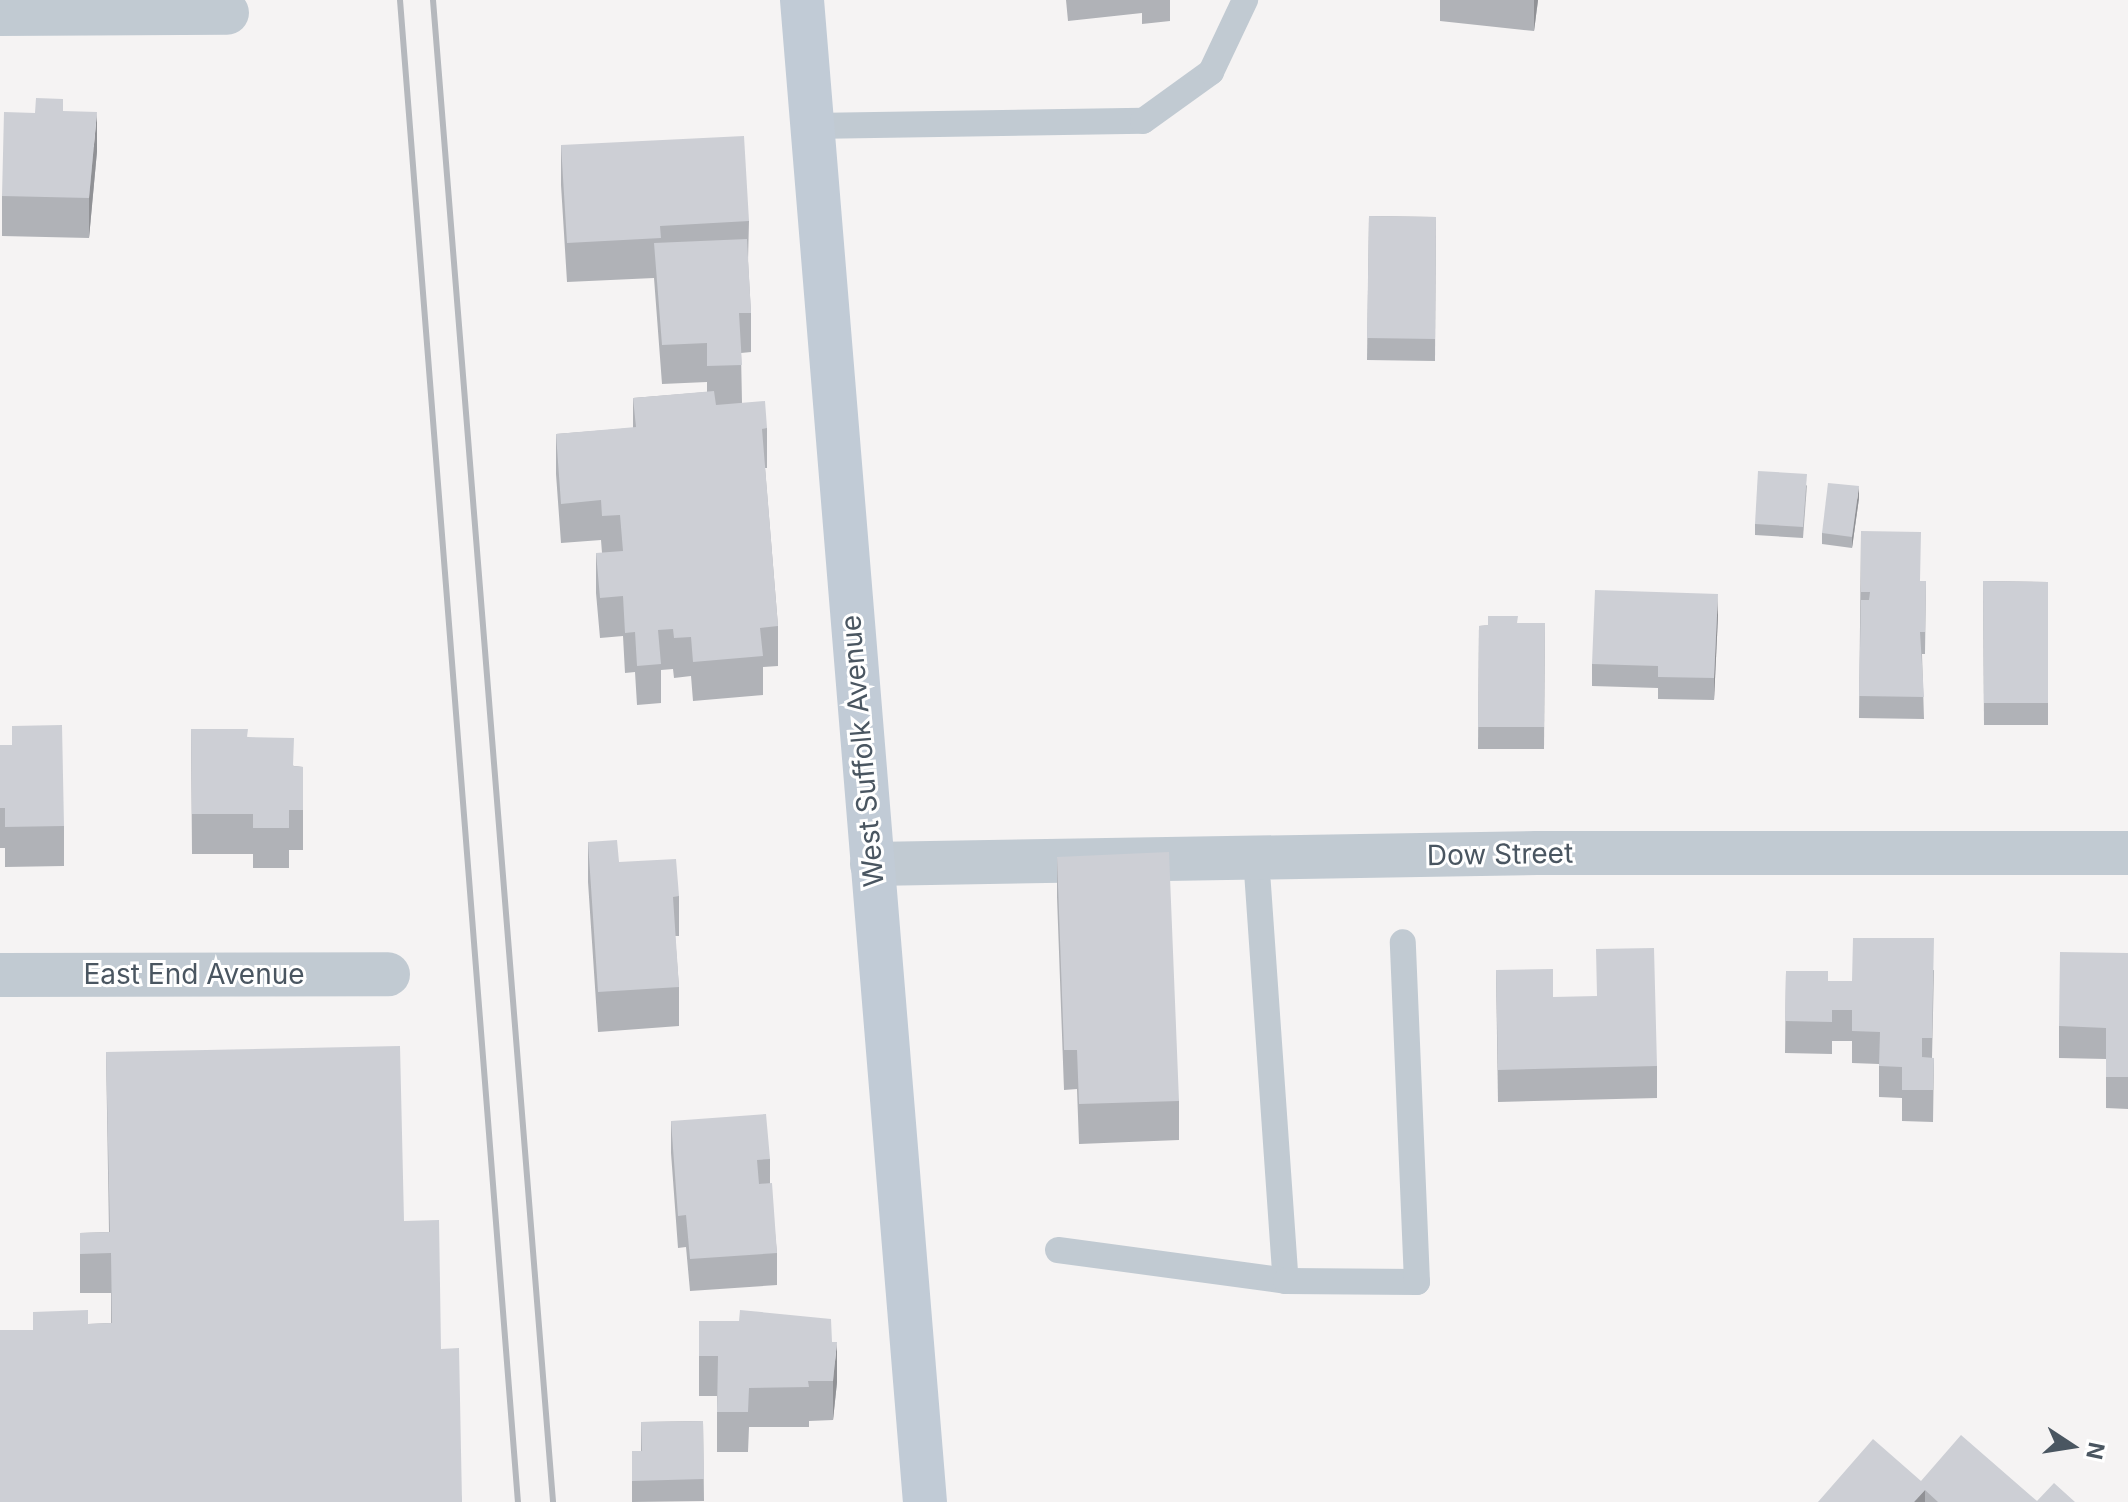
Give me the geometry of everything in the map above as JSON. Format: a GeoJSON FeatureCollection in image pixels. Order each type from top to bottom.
{"type":"FeatureCollection","features":[{"type":"Feature","properties":{"kind":"main road","name":"West Suffolk Avenue"},"geometry":{"type":"LineString","coordinates":[[802,0],[925,1502]]}},
{"type":"Feature","properties":{"kind":"street"},"geometry":{"type":"LineString","coordinates":[[0,14],[227,13]]}},
{"type":"Feature","properties":{"kind":"street","name":"Dow Street"},"geometry":{"type":"LineString","coordinates":[[872,864],[1256,857],[2128,853]]}},
{"type":"Feature","properties":{"kind":"street","name":"East End Avenue"},"geometry":{"type":"LineString","coordinates":[[0,975],[388,974]]}},
{"type":"Feature","properties":{"kind":"lane"},"geometry":{"type":"LineString","coordinates":[[811,126],[1143,121],[1211,72],[1245,0]]}},
{"type":"Feature","properties":{"kind":"lane"},"geometry":{"type":"LineString","coordinates":[[1256,857],[1286,1281]]}},
{"type":"Feature","properties":{"kind":"lane"},"geometry":{"type":"LineString","coordinates":[[1058,1250],[1286,1281],[1417,1282],[1403,942]]}},
{"type":"Feature","properties":{"kind":"building"},"geometry":{"type":"Polygon","coordinates":[[[36,98],[63,99],[63,111],[97,112],[89,198],[2,196],[4,112],[35,113],[36,98]]]}},
{"type":"Feature","properties":{"kind":"building"},"geometry":{"type":"Polygon","coordinates":[[[744,136],[749,221],[660,226],[661,238],[567,243],[561,145],[744,136]]]}},
{"type":"Feature","properties":{"kind":"building"},"geometry":{"type":"Polygon","coordinates":[[[1369,216],[1436,217],[1435,339],[1367,338],[1369,216]]]}},
{"type":"Feature","properties":{"kind":"building"},"geometry":{"type":"Polygon","coordinates":[[[747,239],[751,313],[739,313],[742,365],[707,366],[707,343],[662,345],[654,243],[747,239]]]}},
{"type":"Feature","properties":{"kind":"building"},"geometry":{"type":"Polygon","coordinates":[[[714,391],[716,405],[765,401],[767,428],[762,429],[778,626],[760,628],[763,656],[693,662],[691,637],[674,638],[673,629],[658,630],[661,664],[637,666],[635,632],[625,633],[623,596],[600,598],[596,553],[623,551],[620,515],[602,516],[601,500],[561,504],[556,434],[636,427],[633,398],[714,391]]]}},
{"type":"Feature","properties":{"kind":"building"},"geometry":{"type":"Polygon","coordinates":[[[1758,471],[1807,474],[1803,527],[1755,524],[1758,471]]]}},
{"type":"Feature","properties":{"kind":"building"},"geometry":{"type":"Polygon","coordinates":[[[1828,483],[1859,486],[1852,537],[1822,533],[1828,483]]]}},
{"type":"Feature","properties":{"kind":"building"},"geometry":{"type":"Polygon","coordinates":[[[1861,531],[1921,532],[1920,581],[1926,581],[1925,632],[1920,632],[1924,697],[1859,696],[1861,600],[1869,600],[1870,592],[1861,592],[1861,531]]]}},
{"type":"Feature","properties":{"kind":"building"},"geometry":{"type":"Polygon","coordinates":[[[1983,581],[2048,582],[2048,703],[1984,703],[1983,581]]]}},
{"type":"Feature","properties":{"kind":"building"},"geometry":{"type":"Polygon","coordinates":[[[1595,590],[1718,594],[1714,678],[1658,677],[1658,666],[1592,664],[1595,590]]]}},
{"type":"Feature","properties":{"kind":"building"},"geometry":{"type":"Polygon","coordinates":[[[1488,616],[1518,616],[1517,623],[1545,623],[1544,727],[1478,727],[1479,626],[1488,625],[1488,616]]]}},
{"type":"Feature","properties":{"kind":"building"},"geometry":{"type":"Polygon","coordinates":[[[62,725],[64,826],[5,827],[5,808],[0,808],[0,745],[12,745],[12,726],[62,725]]]}},
{"type":"Feature","properties":{"kind":"building"},"geometry":{"type":"Polygon","coordinates":[[[191,729],[248,729],[247,737],[294,738],[293,766],[303,767],[303,810],[289,810],[289,828],[253,828],[253,814],[192,814],[191,729]]]}},
{"type":"Feature","properties":{"kind":"building"},"geometry":{"type":"Polygon","coordinates":[[[617,840],[619,862],[676,859],[679,896],[673,897],[679,987],[598,992],[588,842],[617,840]]]}},
{"type":"Feature","properties":{"kind":"building"},"geometry":{"type":"Polygon","coordinates":[[[1169,852],[1179,1101],[1079,1104],[1077,1050],[1064,1050],[1057,857],[1169,852]]]}},
{"type":"Feature","properties":{"kind":"building"},"geometry":{"type":"Polygon","coordinates":[[[1853,938],[1934,938],[1932,1038],[1922,1038],[1922,1057],[1934,1058],[1933,1090],[1902,1090],[1902,1067],[1879,1066],[1880,1032],[1852,1031],[1852,1010],[1832,1010],[1832,1022],[1785,1021],[1786,971],[1828,971],[1828,981],[1852,981],[1853,938]]]}},
{"type":"Feature","properties":{"kind":"building"},"geometry":{"type":"Polygon","coordinates":[[[1654,948],[1657,1066],[1498,1070],[1496,970],[1553,969],[1553,997],[1597,996],[1596,949],[1654,948]]]}},
{"type":"Feature","properties":{"kind":"building"},"geometry":{"type":"Polygon","coordinates":[[[2060,952],[2128,953],[2128,1077],[2106,1077],[2106,1028],[2059,1026],[2060,952]]]}},
{"type":"Feature","properties":{"kind":"building"},"geometry":{"type":"Polygon","coordinates":[[[400,1046],[404,1221],[439,1220],[441,1349],[459,1348],[462,1502],[0,1502],[0,1330],[33,1330],[33,1312],[88,1310],[88,1324],[112,1323],[111,1253],[80,1254],[80,1233],[110,1232],[106,1052],[400,1046]]]}},
{"type":"Feature","properties":{"kind":"building"},"geometry":{"type":"Polygon","coordinates":[[[766,1114],[770,1159],[757,1160],[759,1184],[772,1183],[777,1253],[690,1259],[686,1215],[678,1216],[671,1121],[766,1114]]]}},
{"type":"Feature","properties":{"kind":"building"},"geometry":{"type":"Polygon","coordinates":[[[740,1310],[831,1319],[832,1342],[837,1342],[833,1381],[808,1381],[809,1387],[749,1388],[748,1412],[717,1412],[718,1356],[699,1356],[699,1321],[739,1321],[740,1310]]]}},
{"type":"Feature","properties":{"kind":"building"},"geometry":{"type":"Polygon","coordinates":[[[703,1421],[704,1479],[632,1481],[632,1451],[642,1451],[641,1422],[703,1421]]]}},
{"type":"Feature","properties":{"kind":"building"},"geometry":{"type":"Polygon","coordinates":[[[1961,1435],[2037,1501],[2054,1483],[2075,1502],[1938,1502],[1925,1490],[1914,1502],[1818,1502],[1873,1439],[1921,1481],[1961,1435]]]}},
{"type":"Feature","properties":{"kind":"railway"},"geometry":{"type":"LineString","coordinates":[[400,0],[518,1502]]}},
{"type":"Feature","properties":{"kind":"railway"},"geometry":{"type":"LineString","coordinates":[[433,0],[553,1502]]}}]}
